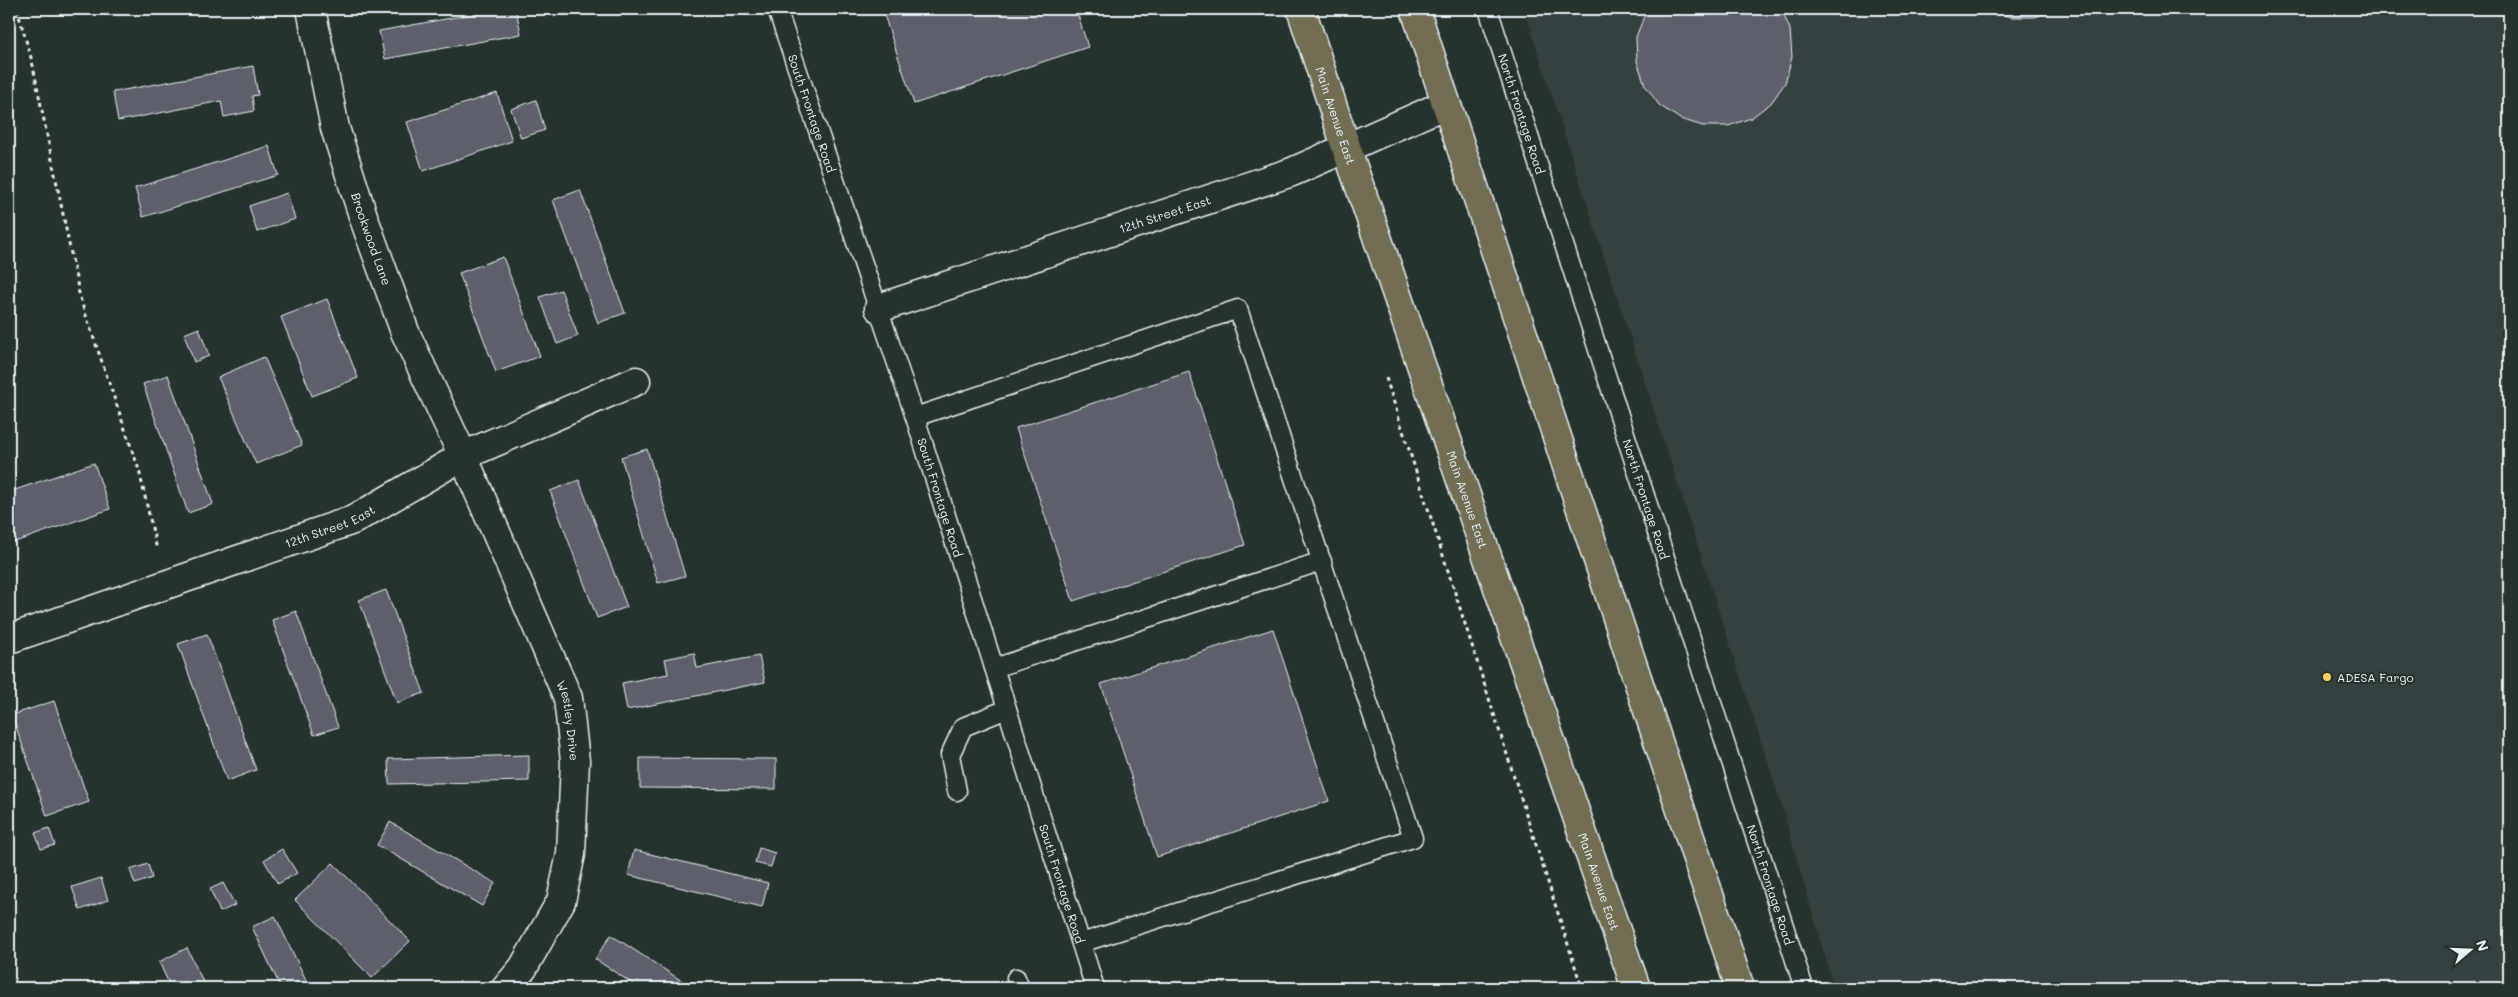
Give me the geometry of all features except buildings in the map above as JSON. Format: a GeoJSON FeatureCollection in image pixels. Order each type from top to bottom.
{"type":"FeatureCollection","features":[{"type":"Feature","properties":{"kind":"main road","name":"Main Avenue East"},"geometry":{"type":"LineString","coordinates":[[1301,9],[1346,147],[1636,988]]}},
{"type":"Feature","properties":{"kind":"main road"},"geometry":{"type":"LineString","coordinates":[[1414,9],[1740,988]]}},
{"type":"Feature","properties":{"kind":"street","name":"Brookwood Lane"},"geometry":{"type":"LineString","coordinates":[[311,9],[335,128],[364,219],[405,332],[463,456]]}},
{"type":"Feature","properties":{"kind":"street","name":"12th Street East"},"geometry":{"type":"LineString","coordinates":[[879,308],[1292,172],[1446,104]]}},
{"type":"Feature","properties":{"kind":"street","name":"12th Street East"},"geometry":{"type":"LineString","coordinates":[[9,639],[353,520],[463,456],[636,381]]}},
{"type":"Feature","properties":{"kind":"street","name":"Westley Drive"},"geometry":{"type":"LineString","coordinates":[[463,456],[568,698],[575,761],[571,854],[562,901],[523,968],[506,988]]}},
{"type":"Feature","properties":{"kind":"lane","name":"South Frontage Road"},"geometry":{"type":"LineString","coordinates":[[777,9],[915,417],[1095,988]]}},
{"type":"Feature","properties":{"kind":"lane","name":"North Frontage Road"},"geometry":{"type":"LineString","coordinates":[[1488,9],[1804,988]]}},
{"type":"Feature","properties":{"kind":"lane"},"geometry":{"type":"LineString","coordinates":[[915,417],[1238,309],[1413,838],[1080,943]]}},
{"type":"Feature","properties":{"kind":"lane"},"geometry":{"type":"LineString","coordinates":[[994,668],[1322,562]]}},
{"type":"Feature","properties":{"kind":"lane"},"geometry":{"type":"LineString","coordinates":[[957,791],[950,756],[963,727],[1007,709]]}},
{"type":"Feature","properties":{"kind":"path"},"geometry":{"type":"LineString","coordinates":[[17,9],[32,61],[80,298],[139,470],[164,585]]}},
{"type":"Feature","properties":{"kind":"path"},"geometry":{"type":"LineString","coordinates":[[1384,371],[1582,988]]}},
{"type":"Feature","properties":{"kind":"shaded area"},"geometry":{"type":"Polygon","coordinates":[[[1524,9],[2509,9],[2509,988],[1834,988],[1781,803],[1524,9]]]}},
{"type":"Feature","properties":{"kind":"place","name":"ADESA Fargo"},"geometry":{"type":"Point","coordinates":[2327,677]}}]}
